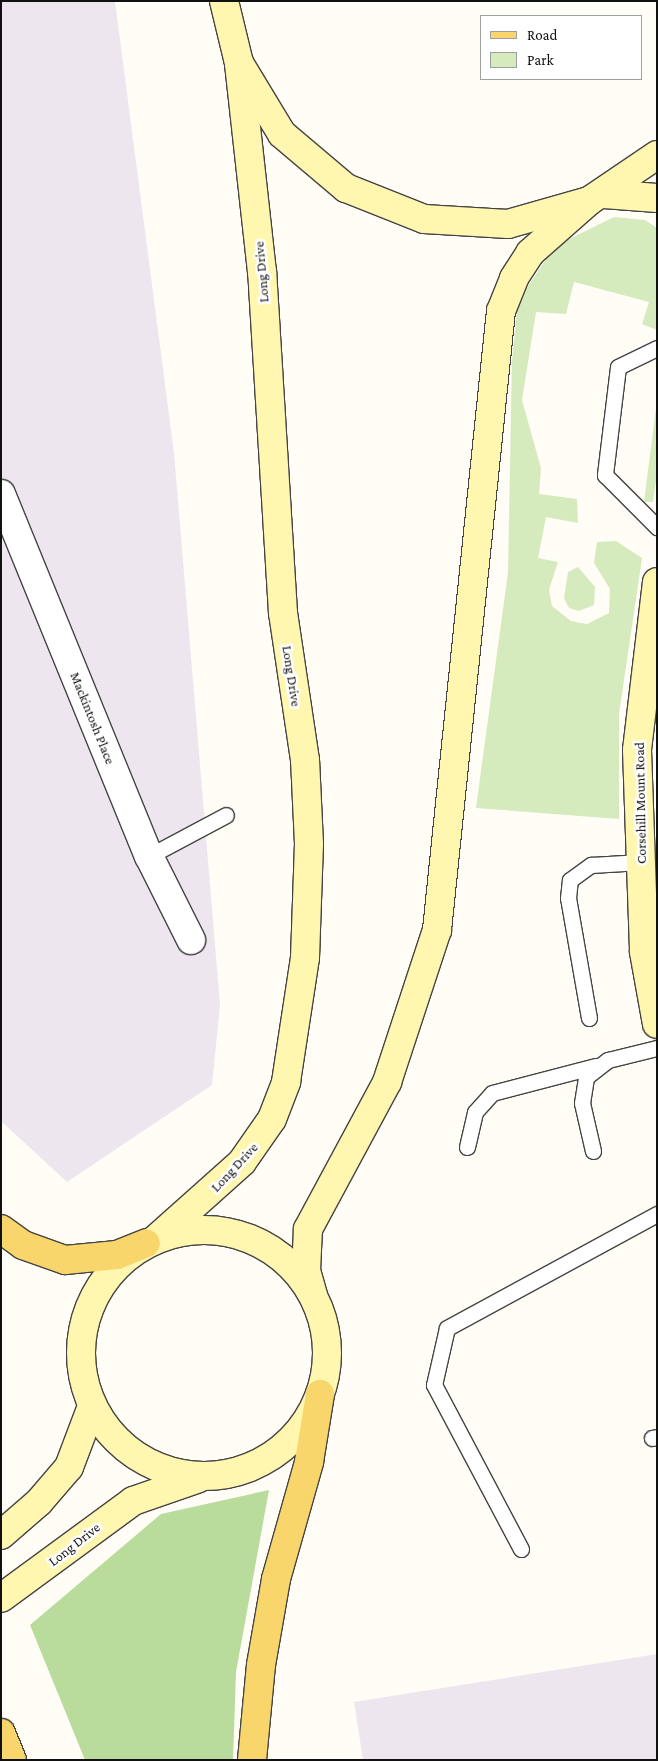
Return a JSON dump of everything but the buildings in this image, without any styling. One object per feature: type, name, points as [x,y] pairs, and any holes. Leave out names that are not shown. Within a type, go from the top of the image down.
[{"type":"main road","points":[[223,8],[239,63],[282,134],[346,188],[424,219],[508,224],[596,198],[657,198]]},
{"type":"main road","name":"Long Drive","points":[[92,1406],[82,1360],[86,1313],[110,1273],[151,1241],[242,1162],[272,1119],[286,1082],[299,1008],[309,844],[305,760],[283,613],[262,272],[239,63]]},
{"type":"main road","points":[[252,1760],[261,1665],[276,1579],[309,1462],[327,1360],[324,1327],[306,1271],[308,1229],[365,1126],[403,1043],[437,930],[501,312],[514,278],[530,253],[596,198],[657,155]]},
{"type":"main road","name":"Corsehill Mount Road","points":[[657,582],[637,750],[641,862],[657,1024]]},
{"type":"main road","points":[[1,1229],[23,1245],[65,1260],[117,1255],[151,1241],[185,1231],[216,1230],[246,1236],[273,1250],[296,1270],[313,1296]]},
{"type":"main road","points":[[92,1406],[112,1435],[138,1458],[170,1472],[205,1476],[242,1470],[276,1453],[303,1427],[320,1394]]},
{"type":"main road","points":[[1,1534],[39,1502],[69,1467],[92,1406]]},
{"type":"main road","name":"Long Drive","points":[[1,1598],[133,1501],[205,1476]]},
{"type":"main road","points":[[1,1733],[12,1760]]},
{"type":"street","name":"Mackintosh Place","points":[[1,494],[150,856],[191,940]]},
{"type":"lane","points":[[657,348],[618,368],[605,475],[657,527]]},
{"type":"lane","points":[[150,856],[226,815]]},
{"type":"lane","points":[[589,1018],[568,898],[570,880],[591,865],[641,862]]},
{"type":"lane","points":[[467,1147],[475,1112],[492,1093],[657,1048]]},
{"type":"lane","points":[[593,1151],[582,1089],[596,1066]]},
{"type":"lane","points":[[521,1549],[434,1385],[447,1328],[657,1214]]},
{"type":"shaded area","points":[[1,1],[115,1],[174,453],[220,1005],[212,1085],[67,1182],[1,1121]]},
{"type":"shaded area","points":[[657,1654],[657,1760],[363,1760],[354,1702]]},
{"type":"green space","points":[[614,217],[645,220],[657,228],[657,330],[642,324],[649,302],[574,282],[566,314],[536,312],[522,400],[541,468],[539,494],[577,499],[578,523],[546,517],[538,558],[558,562],[549,590],[552,606],[571,621],[587,624],[609,613],[610,589],[594,563],[597,542],[616,541],[642,558],[619,714],[619,819],[476,808],[508,572],[512,360],[518,301],[555,246]]},
{"type":"green space","points":[[657,400],[657,474],[653,502],[644,502]]},
{"type":"green space","points":[[578,567],[595,587],[594,605],[579,611],[569,608],[564,598],[568,572]]},
{"type":"green space","points":[[269,1490],[236,1672],[233,1760],[85,1760],[30,1625],[161,1514]]}]
